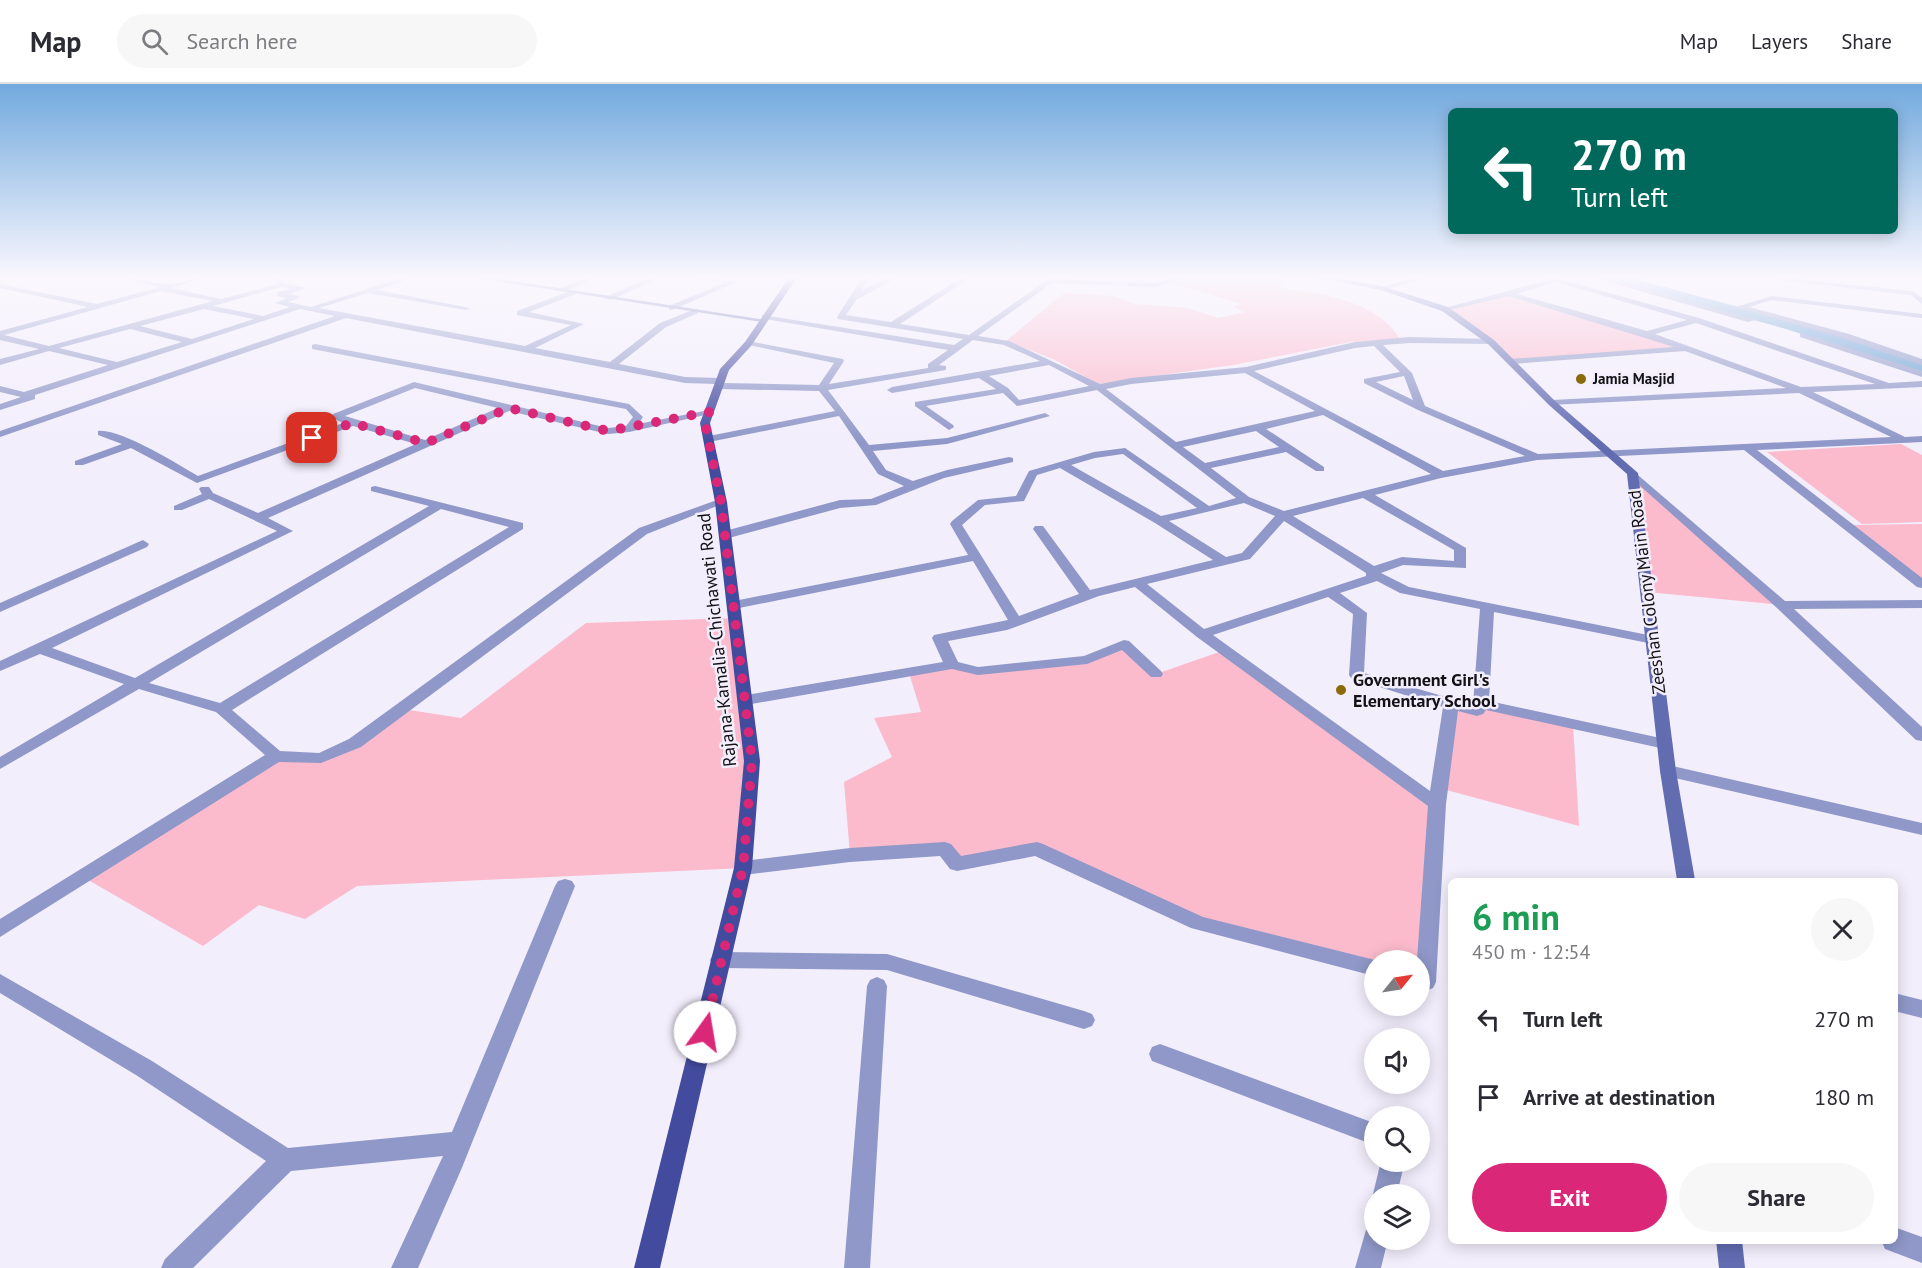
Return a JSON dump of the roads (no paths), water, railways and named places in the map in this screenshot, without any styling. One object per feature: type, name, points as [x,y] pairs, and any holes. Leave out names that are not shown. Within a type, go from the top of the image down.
[{"type":"main road","name":"Rajana-Kamalia-Chichawati Road","points":[[647,1268],[711,1010],[720,960],[743,868],[752,761],[721,502],[705,423],[725,369],[748,344],[756,331]]},
{"type":"street","points":[[0,336],[16,331]]},
{"type":"street","points":[[0,362],[105,331]]},
{"type":"street","points":[[152,331],[190,341]]},
{"type":"street","points":[[24,395],[221,331]]},
{"type":"street","points":[[0,434],[298,331]]},
{"type":"street","points":[[436,331],[685,380],[822,388],[944,368],[931,366],[977,331]]},
{"type":"street","points":[[526,349],[564,331]]},
{"type":"street","points":[[612,365],[655,331]]},
{"type":"street","points":[[848,331],[955,348]]},
{"type":"street","points":[[937,331],[1006,343],[1050,362],[1098,387],[1245,499],[1283,515],[1373,573],[1405,590],[1653,640]]},
{"type":"street","name":"Zeeshan Colony Main Road","points":[[1476,331],[1512,361],[1552,403],[1632,473],[1668,771],[1686,878]]},
{"type":"street","points":[[1638,331],[1802,391],[1922,449]]},
{"type":"street","points":[[1647,334],[1657,331]]},
{"type":"street","points":[[1730,331],[1893,386]]},
{"type":"street","points":[[1829,331],[1922,362]]},
{"type":"street","points":[[1798,334],[1922,375]]},
{"type":"street","points":[[0,336],[44,349],[115,365]]},
{"type":"street","points":[[981,375],[1005,390],[1017,403],[1098,387],[1186,374],[1246,370],[1322,351],[1376,343],[1409,340],[1491,342]]},
{"type":"street","points":[[1376,343],[1407,373],[1421,408]]},
{"type":"street","points":[[748,344],[840,361],[822,388]]},
{"type":"street","points":[[315,347],[629,407],[638,417],[628,429]]},
{"type":"street","points":[[1512,361],[1688,349]]},
{"type":"street","points":[[892,390],[1050,362]]},
{"type":"street","points":[[1246,370],[1441,475]]},
{"type":"street","points":[[1407,373],[1367,381],[1421,408],[1536,457]]},
{"type":"street","points":[[1552,403],[1922,384]]},
{"type":"street","points":[[426,443],[352,423],[337,416],[414,385],[608,431],[709,412]]},
{"type":"street","points":[[0,388],[32,397],[0,409]]},
{"type":"street","points":[[822,388],[882,472],[914,486]]},
{"type":"street","points":[[949,427],[918,404],[1005,390]]},
{"type":"street","points":[[258,518],[509,408]]},
{"type":"street","points":[[0,409],[32,423]]},
{"type":"street","points":[[1175,445],[1325,412]]},
{"type":"street","points":[[709,439],[842,413]]},
{"type":"street","points":[[866,449],[947,441],[1045,416]]},
{"type":"street","points":[[197,480],[352,423]]},
{"type":"street","points":[[1258,428],[1320,469]]},
{"type":"street","points":[[0,667],[287,531],[210,495],[197,480],[132,444],[102,433]]},
{"type":"street","points":[[952,665],[939,638],[1002,627],[1087,596],[1246,556],[1283,515],[1441,475],[1536,457],[1922,439]]},
{"type":"street","points":[[79,463],[132,444]]},
{"type":"street","points":[[1745,446],[1922,584]]},
{"type":"street","points":[[1201,467],[1288,447]]},
{"type":"street","points":[[1016,622],[956,524],[982,502],[1020,499],[1034,473],[1125,451],[1207,510]]},
{"type":"street","points":[[725,535],[840,504],[858,506],[899,495],[914,486],[1009,460]]},
{"type":"street","points":[[1062,465],[1159,520],[1225,562]]},
{"type":"street","points":[[1632,473],[1782,604],[1922,736]]},
{"type":"street","points":[[222,709],[519,526],[375,489]]},
{"type":"street","points":[[1364,494],[1460,548],[1461,565],[1402,561],[1373,573]]},
{"type":"street","points":[[178,508],[210,495]]},
{"type":"street","points":[[1159,520],[1245,499]]},
{"type":"street","points":[[0,929],[276,756],[321,758],[355,743],[643,531],[721,502]]},
{"type":"street","points":[[0,764],[440,505]]},
{"type":"street","points":[[1039,529],[1087,596]]},
{"type":"street","points":[[0,608],[142,544]]},
{"type":"street","points":[[734,605],[976,557]]},
{"type":"street","points":[[1202,634],[1373,578],[1373,573]]},
{"type":"street","points":[[1138,583],[1202,634],[1437,804]]},
{"type":"street","points":[[1330,592],[1360,613],[1356,675],[1477,711],[1481,704],[1486,607]]},
{"type":"street","points":[[1782,604],[1922,604]]},
{"type":"street","points":[[746,700],[952,665],[978,671],[1087,660],[1124,644],[1156,674]]},
{"type":"street","points":[[38,648],[138,684],[222,709],[276,756]]},
{"type":"street","points":[[1428,950],[1437,804],[1451,704]]},
{"type":"street","points":[[1481,704],[1665,744]]},
{"type":"street","points":[[1668,771],[1922,829]]},
{"type":"street","points":[[743,868],[850,855],[945,849],[957,864],[1037,849],[1198,923],[1364,965]]},
{"type":"street","points":[[404,1268],[460,1143],[565,886]]},
{"type":"street","points":[[720,960],[887,962],[1084,1020]]},
{"type":"street","points":[[0,983],[144,1068],[285,1160]]},
{"type":"street","points":[[857,1268],[877,986]]},
{"type":"street","points":[[1898,1003],[1922,1009]]},
{"type":"street","points":[[1160,1054],[1364,1130]]},
{"type":"street","points":[[174,1268],[285,1160],[460,1143]]},
{"type":"street","points":[[1898,1241],[1922,1250]]},
{"type":"street","points":[[1729,1244],[1732,1268]]},
{"type":"street","points":[[1368,1268],[1372,1250]]},
{"type":"waterway","points":[[1808,331],[1922,368]]},
{"type":"place","name":"Jamia Masjid","points":[[1581,379]]},
{"type":"place","name":"Government Girl's Elementary School","points":[[1341,690]]}]
